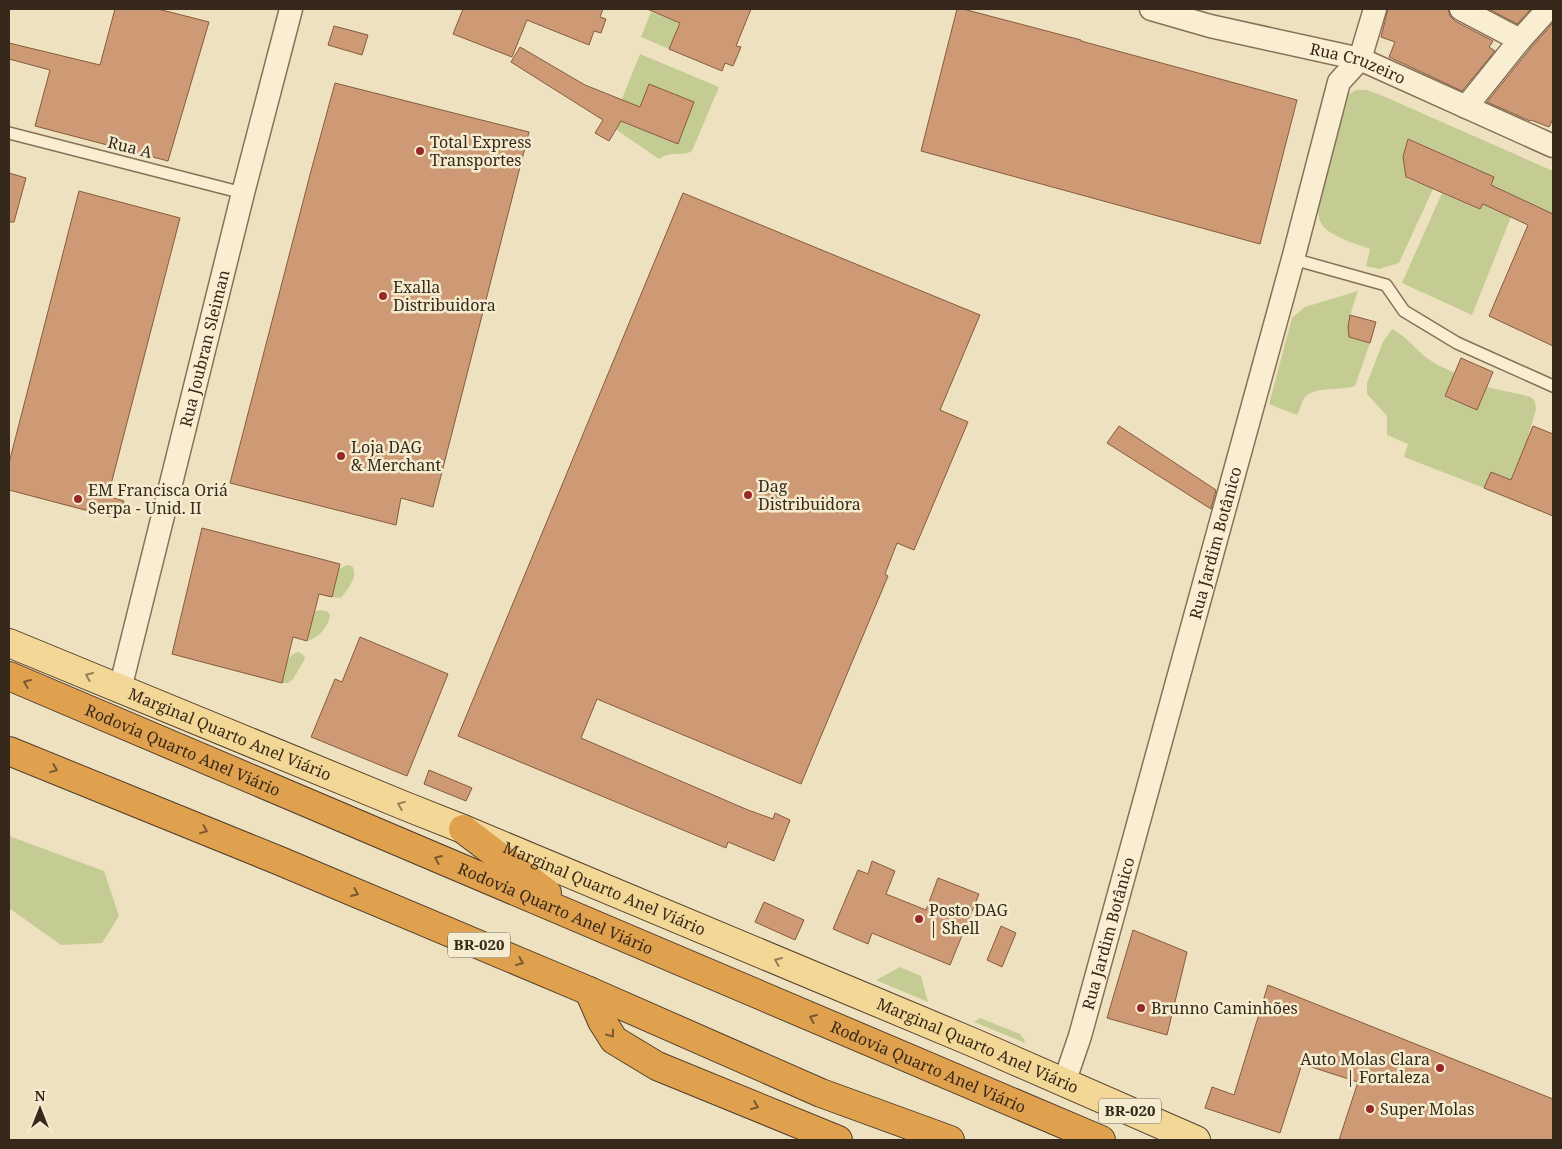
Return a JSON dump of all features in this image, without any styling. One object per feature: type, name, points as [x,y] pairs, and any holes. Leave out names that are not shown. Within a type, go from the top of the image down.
[{"type":"highway","name":"Rodovia Quarto Anel Viário","points":[[9,676],[589,923],[1048,1130],[1101,1140]]},
{"type":"highway","name":"BR-020","points":[[9,751],[280,861],[589,991],[821,1094],[950,1140]]},
{"type":"highway","points":[[463,829],[519,873],[589,923]]},
{"type":"highway","points":[[589,991],[602,1021],[614,1040],[656,1066],[838,1140]]},
{"type":"main road","name":"Marginal Quarto Anel Viário","points":[[9,643],[463,829],[954,1034],[1196,1140]]},
{"type":"street","name":"Rua Joubran Sleiman","points":[[120,689],[242,193],[291,9]]},
{"type":"street","name":"Rua Cruzeiro","points":[[1150,9],[1210,26],[1360,58],[1553,146]]},
{"type":"street","name":"Rua Jardim Botânico","points":[[1064,1083],[1080,1036],[1339,82],[1360,58],[1375,9]]},
{"type":"street","points":[[1460,9],[1520,40]]},
{"type":"street","points":[[1466,107],[1520,40],[1548,9]]},
{"type":"lane","name":"Rua A","points":[[9,133],[242,193]]},
{"type":"lane","points":[[1292,259],[1386,285],[1404,311],[1457,343],[1553,386]]},
{"type":"green space","points":[[651,12],[680,23],[669,49],[641,37]]},
{"type":"green space","points":[[640,54],[719,87],[692,151],[684,154],[668,155],[659,159],[611,126]]},
{"type":"green space","points":[[1356,90],[1367,90],[1383,96],[1553,171],[1553,214],[1491,185],[1494,177],[1409,139],[1403,157],[1407,179],[1433,189],[1399,263],[1379,269],[1366,266],[1370,249],[1329,232],[1321,223],[1318,210],[1318,203],[1349,94]]},
{"type":"green space","points":[[1442,193],[1480,209],[1483,204],[1511,217],[1472,315],[1402,283]]},
{"type":"green space","points":[[1358,291],[1352,308],[1349,337],[1370,343],[1355,386],[1311,393],[1302,402],[1297,415],[1269,404],[1292,318],[1305,307]]},
{"type":"green space","points":[[1392,329],[1427,358],[1455,373],[1446,397],[1477,410],[1487,387],[1531,397],[1535,402],[1536,409],[1526,444],[1511,480],[1491,472],[1484,488],[1404,457],[1408,444],[1387,435],[1387,416],[1367,394],[1367,383],[1383,342]]},
{"type":"green space","points":[[347,565],[352,566],[354,570],[352,582],[341,598],[332,597],[339,569]]},
{"type":"green space","points":[[319,610],[327,611],[330,615],[329,619],[319,635],[307,641],[314,612]]},
{"type":"green space","points":[[299,652],[305,659],[293,679],[288,683],[282,683],[288,660],[294,653]]},
{"type":"green space","points":[[9,836],[104,871],[119,916],[102,943],[61,945],[9,908]]},
{"type":"green space","points":[[900,967],[921,976],[928,1002],[876,980]]},
{"type":"green space","points":[[980,1018],[1020,1034],[1025,1043],[974,1022]]},
{"type":"building","points":[[115,9],[158,9],[209,22],[168,161],[35,126],[50,70],[9,59],[9,43],[100,65]]},
{"type":"building","points":[[463,9],[603,9],[600,17],[606,19],[601,33],[594,31],[589,45],[527,20],[512,57],[453,34]]},
{"type":"building","points":[[647,9],[751,9],[736,46],[741,47],[733,66],[725,63],[722,71],[669,49],[680,23]]},
{"type":"building","points":[[957,9],[1081,40],[1297,100],[1260,244],[921,151]]},
{"type":"building","points":[[1388,9],[1448,9],[1450,16],[1455,21],[1493,41],[1489,47],[1495,51],[1462,91],[1389,57],[1395,42],[1381,37]]},
{"type":"building","points":[[1489,9],[1531,9],[1517,24]]},
{"type":"building","points":[[1553,23],[1553,119],[1549,127],[1530,121],[1487,102]]},
{"type":"building","points":[[334,26],[368,35],[362,55],[328,45]]},
{"type":"building","points":[[520,47],[585,85],[640,107],[649,84],[694,102],[678,144],[621,121],[609,141],[595,133],[603,120],[511,62]]},
{"type":"building","points":[[335,83],[529,132],[433,507],[401,498],[396,525],[230,483]]},
{"type":"building","points":[[1408,139],[1494,177],[1491,185],[1553,214],[1553,346],[1489,316],[1528,225],[1483,204],[1480,209],[1406,177],[1403,157]]},
{"type":"building","points":[[9,173],[26,178],[14,222],[9,222]]},
{"type":"building","points":[[79,191],[180,218],[108,496],[124,501],[119,519],[9,490],[9,463]]},
{"type":"building","name":"Dag Distribuidora","points":[[683,193],[980,315],[940,410],[968,422],[914,550],[897,543],[885,574],[888,576],[801,784],[597,699],[581,738],[748,810],[773,819],[775,813],[790,820],[774,861],[728,842],[726,848],[458,736]]},
{"type":"building","points":[[1350,315],[1376,322],[1370,343],[1349,337]]},
{"type":"building","points":[[1461,358],[1493,372],[1477,410],[1445,396]]},
{"type":"building","points":[[1119,426],[1216,490],[1211,509],[1107,443]]},
{"type":"building","points":[[1533,426],[1553,434],[1553,516],[1484,488],[1491,472],[1511,480]]},
{"type":"building","points":[[202,528],[340,564],[332,597],[319,594],[307,641],[293,637],[282,683],[172,654]]},
{"type":"building","points":[[360,637],[448,674],[407,776],[311,737],[335,679],[342,682]]},
{"type":"building","points":[[429,770],[472,788],[466,801],[424,784]]},
{"type":"building","points":[[872,861],[895,871],[886,894],[926,910],[938,878],[979,894],[950,965],[872,933],[868,944],[833,929],[858,870],[868,874]]},
{"type":"building","points":[[764,902],[804,920],[795,940],[755,922]]},
{"type":"building","points":[[1001,926],[1016,933],[1002,967],[987,960]]},
{"type":"building","points":[[1133,930],[1187,952],[1167,1035],[1107,1018]]},
{"type":"building","points":[[1268,985],[1553,1099],[1553,1140],[1339,1140],[1358,1082],[1302,1064],[1280,1133],[1205,1108],[1212,1087],[1234,1095]]},
{"type":"place","name":"Total Express Transportes","points":[[420,151]]},
{"type":"place","name":"Exalla Distribuidora","points":[[383,296]]},
{"type":"place","name":"Loja DAG & Merchant","points":[[341,456]]},
{"type":"place","name":"Dag Distribuidora","points":[[748,495]]},
{"type":"place","name":"EM Francisca Oriá Serpa - Unid. II","points":[[78,499]]},
{"type":"place","name":"Posto DAG | Shell","points":[[919,919]]},
{"type":"place","name":"Brunno Caminhões","points":[[1141,1008]]},
{"type":"place","name":"Auto Molas Clara | Fortaleza","points":[[1440,1068]]},
{"type":"place","name":"Super Molas","points":[[1370,1109]]}]
